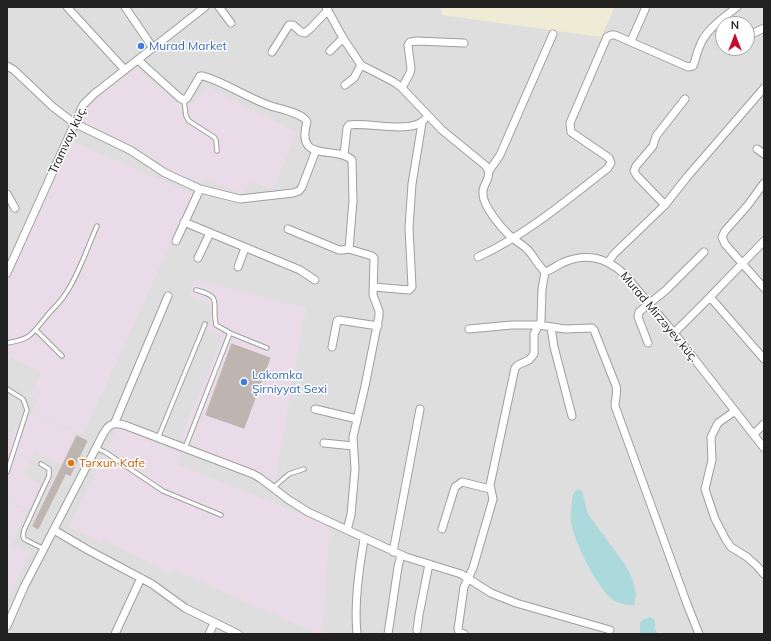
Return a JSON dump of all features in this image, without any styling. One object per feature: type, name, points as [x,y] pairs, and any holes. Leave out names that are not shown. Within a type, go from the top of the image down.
[{"type":"street","points":[[67,7],[125,70]]},
{"type":"street","points":[[125,7],[153,48]]},
{"type":"street","name":"Tramvay küç.","points":[[7,273],[83,105],[89,98],[205,7]]},
{"type":"street","points":[[219,7],[231,23]]},
{"type":"street","points":[[631,41],[646,7]]},
{"type":"street","points":[[478,257],[496,249],[514,238],[608,168],[610,163],[609,158],[571,132],[570,123],[607,37],[615,34],[688,67],[693,66],[699,48],[708,31],[718,21],[737,7]]},
{"type":"street","points":[[272,52],[289,25],[293,25],[301,32],[305,33],[327,9],[343,38],[361,65],[394,82],[402,88],[427,116],[442,130],[486,166],[489,171],[489,177],[482,194],[485,203],[507,232],[528,250],[545,272],[542,282],[541,316],[539,325],[534,334],[534,354],[532,357],[515,368],[497,449],[490,489],[493,500],[476,559],[462,595],[458,629],[459,632],[464,634]]},
{"type":"street","points":[[755,32],[764,28]]},
{"type":"street","points":[[489,171],[500,155],[553,34]]},
{"type":"street","points":[[330,51],[343,38]]},
{"type":"street","points":[[402,88],[411,68],[408,45],[410,42],[464,43]]},
{"type":"street","points":[[138,60],[184,100],[187,98],[200,76],[204,76],[209,77],[256,101],[303,117],[307,122],[304,135],[309,146],[327,154],[344,155],[350,158],[353,164],[354,201],[349,248]]},
{"type":"street","points":[[345,86],[354,78],[361,65]]},
{"type":"street","points":[[7,66],[14,70],[53,107],[74,123],[130,150],[165,173],[200,189],[240,199],[299,191],[302,187],[316,150]]},
{"type":"street","points":[[609,262],[614,254],[665,205],[687,177],[764,88]]},
{"type":"street","points":[[665,205],[634,171],[636,166],[653,146],[656,136],[685,99]]},
{"type":"street","points":[[374,287],[409,290],[412,287],[409,227],[412,184],[422,123],[427,116]]},
{"type":"street","points":[[344,155],[347,128],[349,125],[402,127],[422,123]]},
{"type":"street","points":[[757,149],[764,154]]},
{"type":"street","points":[[764,183],[748,205],[725,231],[722,237],[725,244],[764,288]]},
{"type":"street","points":[[176,241],[200,189]]},
{"type":"street","points":[[7,194],[15,208]]},
{"type":"street","points":[[184,222],[300,270],[315,280]]},
{"type":"street","points":[[288,229],[339,250],[349,248],[374,258],[374,300],[379,311],[378,326],[357,419],[353,446],[355,469],[351,515],[347,530]]},
{"type":"street","points":[[198,258],[210,233]]},
{"type":"street","points":[[674,333],[764,241]]},
{"type":"street","points":[[238,267],[245,248]]},
{"type":"street","points":[[648,343],[638,318],[639,312],[704,252]]},
{"type":"street","name":"Murad Mirzəyev küç.","points":[[545,272],[575,258],[588,257],[600,258],[609,262],[624,274],[674,333],[764,448]]},
{"type":"street","points":[[7,626],[24,587],[96,448],[108,427],[115,422],[168,296]]},
{"type":"street","points":[[710,297],[764,359]]},
{"type":"street","points":[[332,347],[337,321],[339,320],[342,319],[378,326]]},
{"type":"street","points":[[468,328],[539,325],[566,329],[592,328],[594,330],[618,392],[615,400],[615,406],[699,634]]},
{"type":"street","points":[[551,327],[554,347],[572,416]]},
{"type":"street","points":[[315,409],[357,419]]},
{"type":"street","points":[[393,552],[420,409]]},
{"type":"street","points":[[735,411],[718,423],[711,437],[712,460],[706,489],[715,519],[726,540],[731,547],[747,557],[764,574]]},
{"type":"street","points":[[115,422],[253,474],[308,512],[393,552],[468,578],[482,587],[516,603],[610,630]]},
{"type":"street","points":[[754,434],[764,424]]},
{"type":"street","points":[[324,443],[353,446]]},
{"type":"street","points":[[442,529],[455,487],[458,483],[462,482],[490,489]]},
{"type":"street","points":[[54,530],[163,591],[185,608],[238,634]]},
{"type":"street","points":[[358,634],[356,613],[364,539]]},
{"type":"street","points":[[388,634],[401,555]]},
{"type":"street","points":[[417,630],[429,564]]},
{"type":"street","points":[[115,634],[141,578]]},
{"type":"street","points":[[209,634],[214,623]]},
{"type":"lane","points":[[184,100],[186,116],[190,121],[214,137],[216,140],[217,151]]},
{"type":"lane","points":[[7,344],[24,340],[36,330],[45,317],[64,298],[96,226]]},
{"type":"lane","points":[[196,290],[208,293],[212,296],[215,302],[216,325],[230,333],[266,348]]},
{"type":"lane","points":[[158,438],[205,324]]},
{"type":"lane","points":[[36,330],[62,356]]},
{"type":"lane","points":[[185,448],[230,333]]},
{"type":"lane","points":[[7,389],[23,399],[27,410],[7,472]]},
{"type":"lane","points":[[96,448],[105,452],[163,491],[221,515]]},
{"type":"lane","points":[[41,464],[49,469],[49,476],[24,530],[23,536],[24,539],[44,549]]},
{"type":"lane","points":[[273,488],[289,474],[304,469]]},
{"type":"shaded area","points":[[7,7],[764,7],[764,634],[7,634]]},
{"type":"shaded area","points":[[441,7],[615,7],[601,37],[442,15]]},
{"type":"shaded area","points":[[136,68],[178,103],[193,104],[207,86],[297,132],[273,189],[250,182],[244,195],[205,178],[202,184],[171,171],[140,149],[81,120],[92,102]]},
{"type":"shaded area","points":[[72,141],[193,194],[83,435],[32,411],[38,400],[29,396],[41,373],[11,357],[7,363],[7,282]]},
{"type":"shaded area","points":[[195,279],[306,308],[275,482],[196,449],[198,445],[180,438],[223,336],[207,329],[212,316],[210,305],[189,296]]},
{"type":"shaded area","points":[[27,410],[76,433],[61,465],[34,452],[24,475],[41,484],[29,509],[7,500],[7,443],[8,444],[23,412]]},
{"type":"shaded area","points":[[117,427],[181,453],[177,464],[330,526],[322,634],[174,570],[171,575],[104,539],[101,543],[69,527]]},
{"type":"shaded area","points":[[7,502],[27,511],[12,545],[29,553],[7,602]]},
{"type":"water","points":[[578,489],[582,491],[588,514],[626,566],[633,580],[636,595],[634,605],[613,600],[607,594],[593,575],[581,552],[571,522],[573,494]]},
{"type":"water","points":[[651,617],[655,621],[655,629],[658,634],[640,634],[640,622]]},
{"type":"building","points":[[232,344],[270,358],[244,428],[206,415]]},
{"type":"building","points":[[77,436],[87,441],[70,476],[66,473],[38,529],[33,526]]},
{"type":"place","name":"Murad Market","points":[[141,46]]},
{"type":"place","name":"Lakomka Şirniyyat Sexi","points":[[244,382]]},
{"type":"place","name":"Tərxun Kafe","points":[[71,463]]}]
